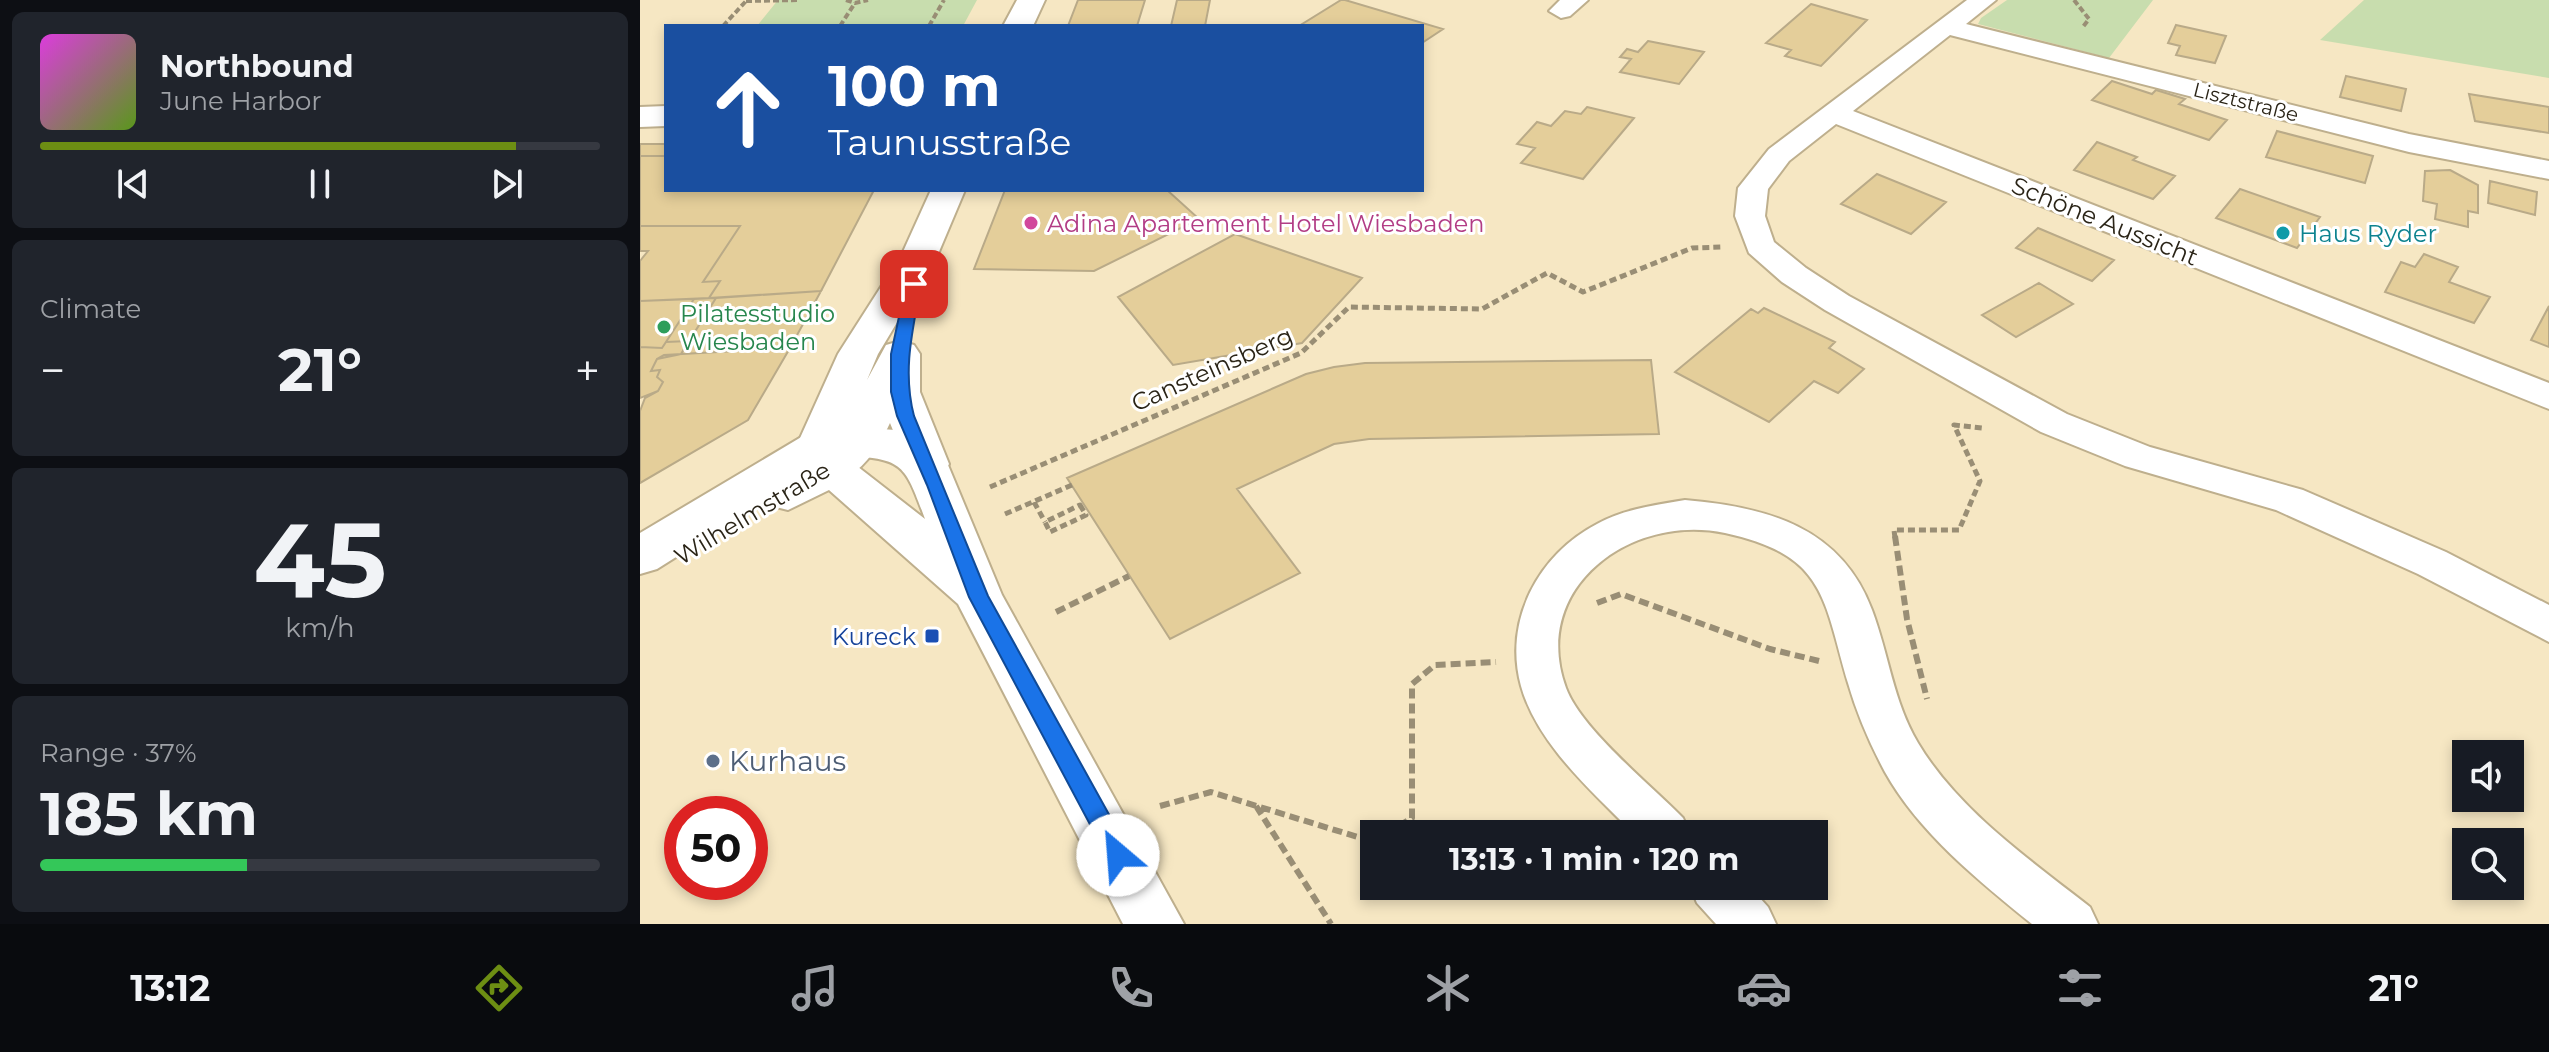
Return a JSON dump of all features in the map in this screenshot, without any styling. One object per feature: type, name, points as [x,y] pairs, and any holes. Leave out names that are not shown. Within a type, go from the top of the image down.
[{"type":"main road","points":[[1019,24],[1031,0]]},
{"type":"main road","points":[[640,117],[664,116]]},
{"type":"main road","points":[[836,452],[858,354],[920,254],[947,192]]},
{"type":"main road","points":[[920,254],[900,354],[899,392],[979,597],[1154,924]]},
{"type":"main road","points":[[836,452],[900,354]]},
{"type":"main road","points":[[836,452],[895,445],[927,464]]},
{"type":"main road","points":[[836,452],[913,534],[979,597]]},
{"type":"main road","name":"Wilhelmstraße","points":[[640,556],[836,452]]},
{"type":"main road","name":"Wilhelmstraße","points":[[640,578],[836,452]]},
{"type":"street","points":[[1984,0],[1945,26],[1836,114],[1779,155],[1753,188],[1750,216],[1760,246],[1794,275],[1837,303],[2054,423],[2138,457],[2289,500],[2432,563],[2549,625]]},
{"type":"street","name":"Lisztstraße","points":[[1945,26],[2409,143],[2549,170]]},
{"type":"street","name":"Schöne Aussicht","points":[[1836,114],[2549,397]]},
{"type":"street","points":[[1653,820],[1557,715],[1543,688],[1537,660],[1545,604],[1581,553],[1618,529],[1642,520],[1694,514],[1746,523],[1780,536],[1829,568],[1844,586],[1854,610],[1874,702],[1887,732],[1913,772],[1954,821],[2072,924]]},
{"type":"street","points":[[1728,900],[1750,924]]},
{"type":"path","points":[[725,24],[746,0],[799,0]]},
{"type":"path","points":[[846,0],[855,3],[868,0]]},
{"type":"path","points":[[930,24],[944,0]]},
{"type":"path","points":[[2074,0],[2089,19],[2084,28],[2076,28]]},
{"type":"path","points":[[841,24],[855,3]]},
{"type":"path","name":"Cansteinsberg","points":[[990,487],[1301,353],[1349,307],[1482,309],[1547,273],[1583,292],[1692,248],[1760,246]]},
{"type":"path","points":[[1931,712],[1907,619],[1894,530],[1959,530],[1980,481]]},
{"type":"path","points":[[1005,514],[1072,485]]},
{"type":"path","points":[[1034,502],[1044,522],[1050,532],[1086,515],[1080,505],[1044,522]]},
{"type":"path","points":[[1056,612],[1129,576]]},
{"type":"path","points":[[1621,594],[1770,649],[1868,673]]},
{"type":"path","points":[[1409,820],[1412,818],[1412,684],[1435,665],[1537,660]]},
{"type":"path","points":[[1160,806],[1211,792],[1360,838]]},
{"type":"path","points":[[1256,805],[1331,924]]},
{"type":"green space","points":[[778,0],[977,0],[964,24],[759,24]]},
{"type":"green space","points":[[2007,0],[2153,0],[2109,58],[1978,24],[1981,18]]},
{"type":"green space","points":[[2364,0],[2549,0],[2549,78],[2320,40]]},
{"type":"building","points":[[1078,0],[1145,0],[1138,24],[1069,24]]},
{"type":"building","points":[[1177,0],[1210,0],[1205,24],[1171,24]]},
{"type":"building","points":[[1345,0],[1443,29],[1424,42],[1424,24],[1302,24]]},
{"type":"building","points":[[1811,4],[1867,20],[1821,66],[1785,56],[1791,50],[1766,43]]},
{"type":"building","points":[[2176,25],[2226,36],[2215,63],[2176,55],[2180,46],[2168,43]]},
{"type":"building","points":[[1648,41],[1704,52],[1679,84],[1620,72],[1631,59],[1620,57],[1627,49],[1638,52]]},
{"type":"building","points":[[2346,76],[2406,89],[2401,111],[2340,97]]},
{"type":"building","points":[[2112,81],[2152,94],[2156,90],[2185,99],[2179,104],[2227,120],[2209,140],[2092,100]]},
{"type":"building","points":[[2469,94],[2549,107],[2549,133],[2475,121]]},
{"type":"building","points":[[1587,107],[1634,118],[1583,179],[1521,163],[1535,148],[1517,144],[1537,122],[1551,126],[1565,111],[1581,114]]},
{"type":"building","points":[[2277,131],[2373,156],[2365,183],[2266,157]]},
{"type":"building","points":[[2097,142],[2175,176],[2153,199],[2074,170]]},
{"type":"building","points":[[640,144],[664,144],[664,156],[640,156]]},
{"type":"building","points":[[640,156],[664,156],[664,192],[873,192],[821,291],[709,298],[720,281],[703,282],[740,226],[640,226]]},
{"type":"building","points":[[2450,170],[2478,185],[2478,213],[2468,211],[2468,227],[2435,219],[2437,204],[2423,201],[2425,171]]},
{"type":"building","points":[[1877,174],[1946,202],[1911,234],[1841,204]]},
{"type":"building","points":[[2490,181],[2537,192],[2535,215],[2488,203]]},
{"type":"building","name":"Haus Ryder","points":[[2240,189],[2320,217],[2297,248],[2216,218]]},
{"type":"building","points":[[1004,192],[1169,192],[1199,219],[1094,271],[974,269]]},
{"type":"building","points":[[640,226],[740,226],[703,282],[720,281],[709,298],[640,301],[640,261],[648,251],[640,251]]},
{"type":"building","points":[[2038,228],[2114,260],[2092,281],[2016,248]]},
{"type":"building","points":[[1235,234],[1362,278],[1302,343],[1173,365],[1118,297]]},
{"type":"building","points":[[2424,254],[2458,267],[2449,282],[2490,297],[2474,323],[2385,292],[2401,262],[2415,267]]},
{"type":"building","points":[[2039,283],[2073,304],[2016,337],[1982,315]]},
{"type":"building","points":[[821,291],[790,348],[681,354],[716,298]]},
{"type":"building","points":[[716,298],[689,341],[666,342],[694,299]]},
{"type":"building","points":[[694,299],[662,348],[640,347],[640,301]]},
{"type":"building","points":[[2549,306],[2549,347],[2531,340]]},
{"type":"building","points":[[1764,308],[1835,342],[1829,348],[1864,369],[1838,393],[1814,381],[1769,422],[1675,372],[1751,309],[1758,313]]},
{"type":"building","points":[[689,341],[681,354],[657,359],[651,371],[660,370],[657,377],[663,382],[658,391],[640,398],[640,347],[662,348],[666,342]]},
{"type":"building","points":[[790,348],[748,420],[640,483],[640,411],[645,398],[658,391],[663,382],[657,377],[660,370],[651,371],[657,359],[664,355]]},
{"type":"building","points":[[1651,360],[1659,434],[1369,439],[1334,444],[1237,489],[1300,573],[1170,639],[1067,478],[1306,374],[1334,367],[1365,363]]},
{"type":"place","name":"Adina Apartement Hotel Wiesbaden","points":[[1031,223]]},
{"type":"place","name":"Haus Ryder","points":[[2283,233]]},
{"type":"place","name":"Pilatesstudio Wiesbaden","points":[[664,327]]},
{"type":"place","name":"Kureck","points":[[932,636]]},
{"type":"place","name":"Kurhaus","points":[[713,761]]},
{"type":"route","points":[[914,284],[900,354],[899,392],[905,416],[937,485],[979,597],[1118,855]]}]
